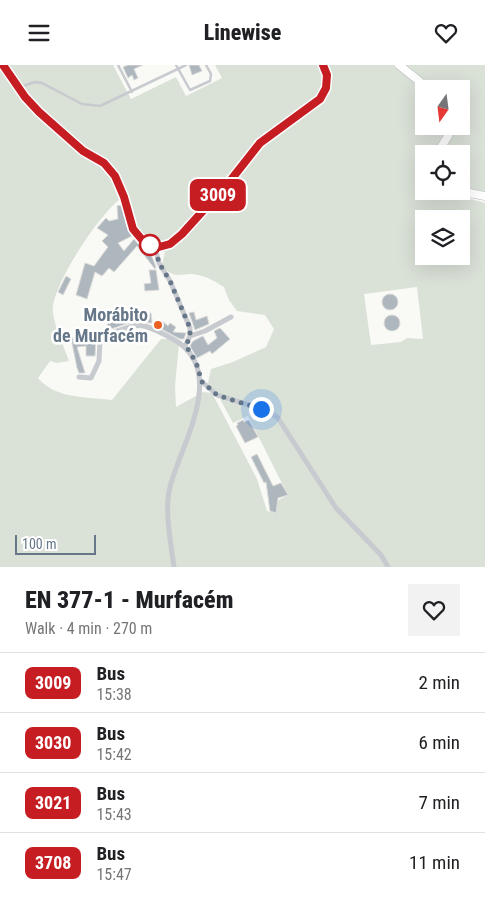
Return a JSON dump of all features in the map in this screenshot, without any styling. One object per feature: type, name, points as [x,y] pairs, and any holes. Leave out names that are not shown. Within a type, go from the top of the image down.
[{"type":"main road","points":[[3,65],[39,112],[83,151],[104,163],[115,176],[124,197],[133,229],[144,242],[155,247],[170,244],[182,234],[230,181],[260,143],[320,99],[326,88],[327,75],[323,65]]},
{"type":"main road","points":[[398,65],[417,80]]},
{"type":"main road","points":[[470,193],[485,196]]},
{"type":"street","points":[[155,247],[159,263],[170,281],[190,328],[190,336],[186,346]]},
{"type":"street","points":[[190,336],[205,331],[231,317]]},
{"type":"street","points":[[80,377],[91,378],[99,361],[100,341],[103,336],[138,324],[148,325],[186,346],[194,358],[200,372],[194,421],[169,489],[169,528],[174,567]]},
{"type":"street","points":[[200,380],[217,395],[268,411],[278,417],[336,508],[381,555],[388,567]]},
{"type":"lane","points":[[118,65],[132,92]]},
{"type":"lane","points":[[176,65],[187,88],[192,90],[211,79],[206,65]]},
{"type":"lane","points":[[19,88],[28,84],[42,83],[74,101],[91,106],[107,104],[186,65]]},
{"type":"shaded area","points":[[0,65],[113,65],[131,99],[176,77],[186,96],[222,78],[215,65],[485,65],[485,194],[470,191],[470,145],[415,145],[415,200],[470,199],[485,203],[485,567],[390,567],[382,554],[337,507],[279,417],[262,407],[224,395],[208,383],[211,369],[233,362],[266,347],[274,329],[265,315],[237,311],[229,300],[224,287],[209,278],[192,274],[175,275],[167,270],[162,265],[165,252],[140,242],[132,230],[126,211],[119,200],[110,208],[77,253],[59,287],[54,302],[54,319],[69,361],[57,363],[50,361],[38,378],[53,390],[72,396],[112,400],[161,339],[168,339],[179,344],[175,386],[176,407],[203,392],[212,393],[257,479],[267,511],[276,513],[277,501],[288,495],[248,416],[233,423],[220,399],[268,412],[277,418],[335,508],[380,555],[387,567],[0,567]],"holes":[[[417,287],[423,339],[407,338],[401,342],[371,345],[364,294]]]},
{"type":"building","points":[[143,65],[134,69],[138,78],[134,80],[132,75],[128,78],[123,67]]},
{"type":"building","points":[[189,65],[199,65],[202,71],[192,75]]},
{"type":"building","points":[[121,205],[128,230],[132,236],[118,243],[124,251],[134,239],[140,246],[149,249],[156,267],[155,269],[137,246],[114,272],[109,268],[102,276],[95,272],[87,299],[76,295],[85,263],[94,266],[108,247],[102,241],[108,235],[97,228],[106,218],[109,221],[118,219],[117,206]]},
{"type":"building","points":[[149,270],[156,270],[159,290],[145,291],[144,284],[151,283]]},
{"type":"building","points":[[66,276],[71,279],[63,295],[58,292]]},
{"type":"building","points":[[387,294],[393,294],[398,299],[396,308],[387,310],[382,305],[382,299]]},
{"type":"building","points":[[132,311],[132,316],[151,313],[152,323],[132,322],[108,330],[107,323],[123,320],[124,323],[123,314]]},
{"type":"building","points":[[194,312],[196,320],[207,316],[209,324],[195,330],[189,313]]},
{"type":"building","points":[[389,315],[395,315],[400,320],[398,329],[389,331],[384,326],[384,320]]},
{"type":"building","points":[[161,320],[168,326],[170,323],[176,327],[173,332],[186,333],[184,339],[180,339],[156,326]]},
{"type":"building","points":[[220,328],[230,339],[212,354],[210,351],[197,358],[190,346],[193,341],[203,336],[208,345],[217,338],[214,331]]},
{"type":"building","points":[[74,337],[75,342],[96,339],[95,356],[86,356],[86,346],[77,347],[85,373],[79,373],[77,368],[71,338]]},
{"type":"building","points":[[243,420],[244,422],[249,420],[258,437],[245,443],[236,426],[238,425],[237,423]]},
{"type":"building","points":[[257,454],[273,486],[281,483],[288,495],[278,498],[276,513],[270,511],[266,482],[264,483],[251,457]]},
{"type":"bus line","name":"3009","points":[[3,65],[25,97],[39,112],[59,127],[83,151],[104,163],[115,176],[124,197],[133,229],[144,242],[151,246],[159,247],[170,244],[182,234],[230,181],[260,143],[279,127],[320,99],[326,88],[327,75],[323,65]]},
{"type":"place","name":"Morábito de Murfacém","points":[[158,325]]},
{"type":"route","points":[[150,245],[155,247],[159,263],[170,281],[190,328],[190,336],[186,346],[200,372],[200,380],[217,395],[261,409]]}]
